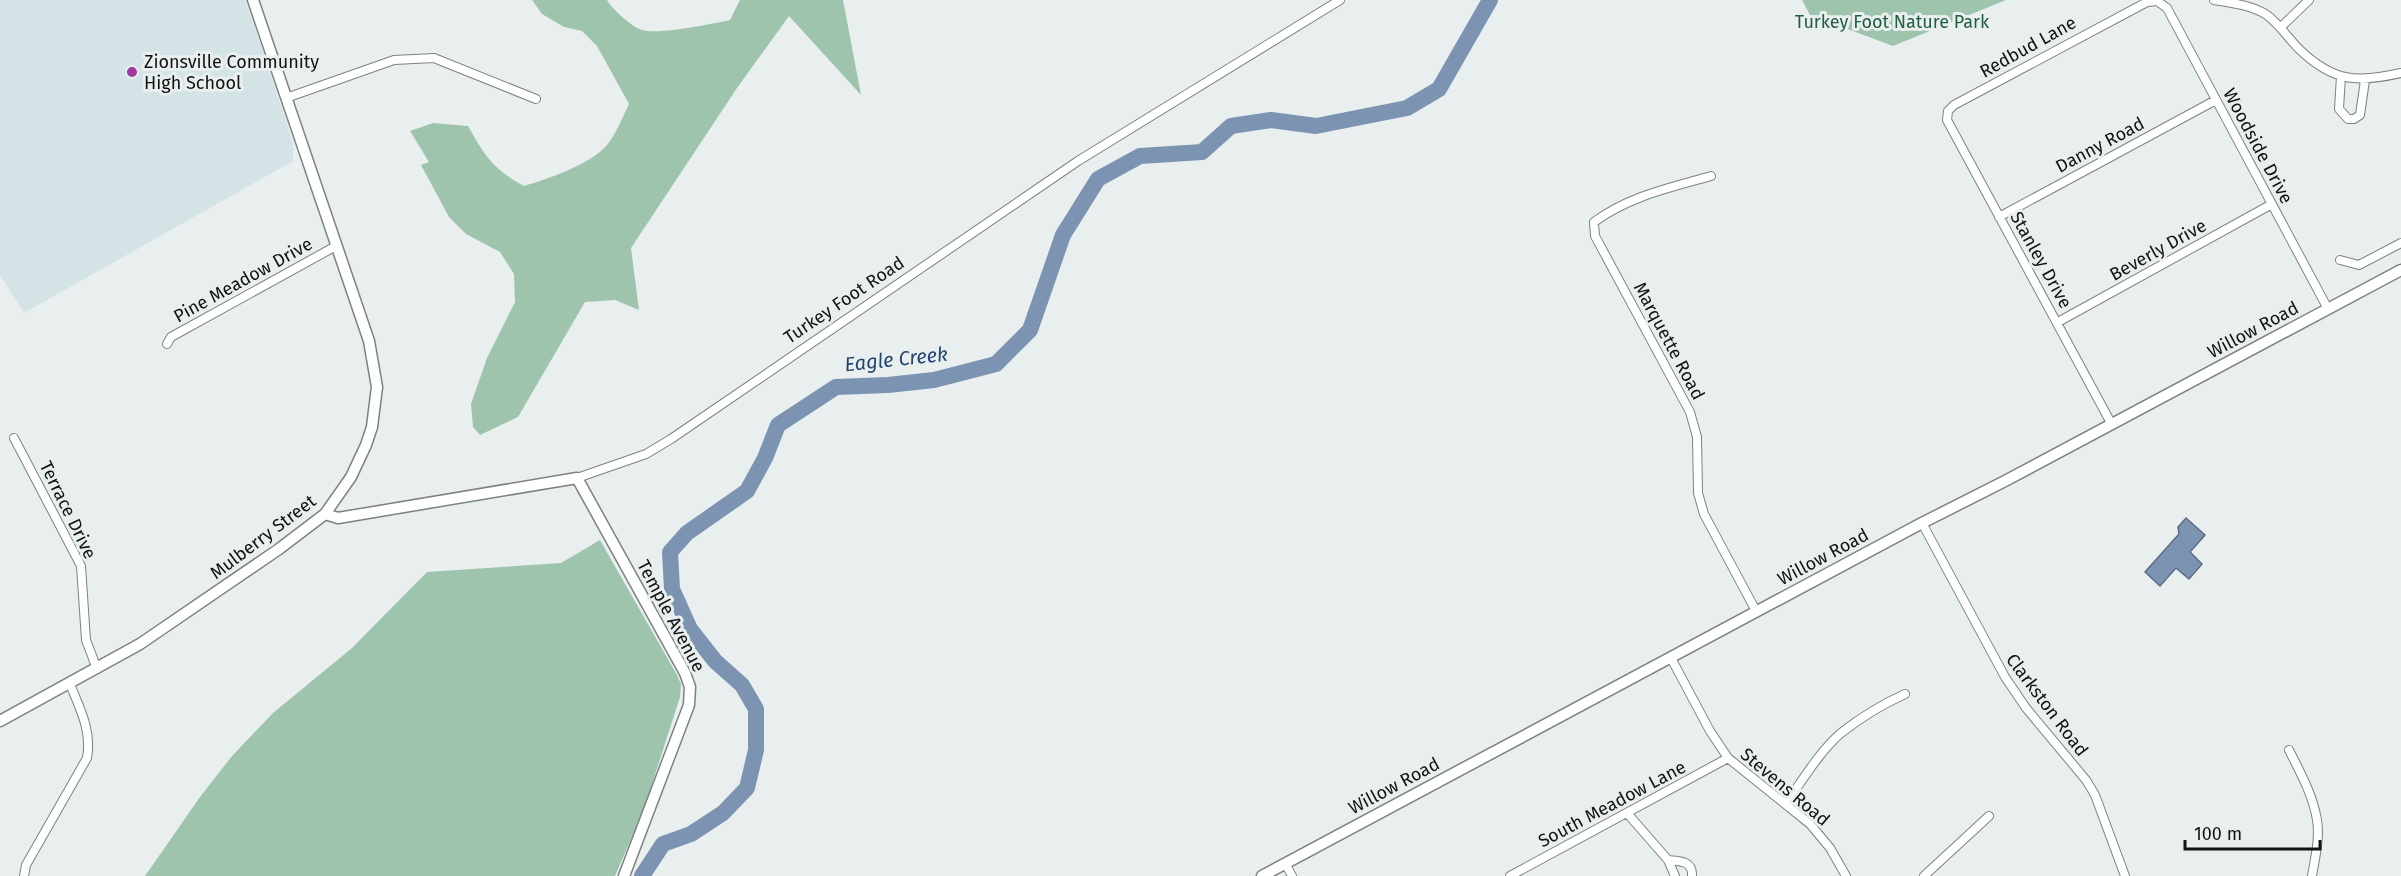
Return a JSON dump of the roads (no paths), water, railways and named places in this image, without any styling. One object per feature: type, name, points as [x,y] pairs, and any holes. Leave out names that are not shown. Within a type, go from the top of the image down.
[{"type":"street","name":"Mulberry Street","points":[[0,721],[140,644],[279,549],[325,514],[339,497],[359,463],[372,427],[377,387],[369,341],[253,0]]},
{"type":"street","name":"Turkey Foot Road","points":[[325,514],[338,518],[577,478],[646,454],[1078,161],[1340,0]]},
{"type":"street","points":[[2214,0],[2247,6],[2266,15],[2281,27],[2298,48],[2332,74],[2365,80],[2401,72]]},
{"type":"street","points":[[2281,27],[2309,0]]},
{"type":"street","name":"Woodside Drive","points":[[2157,1],[2167,8],[2328,309]]},
{"type":"street","name":"Redbud Lane","points":[[1948,111],[1954,105],[2081,35],[2147,2],[2157,1]]},
{"type":"street","points":[[286,98],[394,60],[434,58],[536,99]]},
{"type":"street","points":[[2341,76],[2339,109],[2348,119],[2354,119],[2360,115],[2365,80]]},
{"type":"street","name":"Danny Road","points":[[1999,217],[2216,100]]},
{"type":"street","name":"Stanley Drive","points":[[1948,111],[1947,120],[2111,423]]},
{"type":"street","name":"Marquette Road","points":[[1711,176],[1614,207],[1594,222],[1595,236],[1690,412],[1697,437],[1698,493],[1704,514],[1756,611]]},
{"type":"street","name":"Beverly Drive","points":[[2058,322],[2272,204]]},
{"type":"street","points":[[2340,260],[2360,265],[2401,243]]},
{"type":"street","name":"Pine Meadow Drive","points":[[167,344],[171,337],[336,246]]},
{"type":"street","name":"Willow Road","points":[[1262,876],[1756,611],[2401,270]]},
{"type":"street","name":"Terrace Drive","points":[[14,438],[81,566],[86,640],[97,669]]},
{"type":"street","name":"Temple Avenue","points":[[577,478],[685,673],[690,687],[689,705],[624,876]]},
{"type":"street","name":"Clarkston Road","points":[[1922,523],[1990,654],[2026,708],[2091,788],[2102,810],[2125,876]]},
{"type":"street","name":"Stevens Road","points":[[1671,658],[1710,731],[1728,758],[1786,803],[1821,836],[1846,876]]},
{"type":"street","points":[[24,876],[26,865],[87,758],[90,744],[88,731],[70,684]]},
{"type":"street","points":[[1786,803],[1822,754],[1841,734],[1887,702],[1905,694]]},
{"type":"street","points":[[2289,750],[2313,800],[2318,821],[2318,840],[2312,876]]},
{"type":"street","name":"South Meadow Lane","points":[[1510,876],[1728,758]]},
{"type":"street","points":[[1627,813],[1668,860],[1675,876]]},
{"type":"street","points":[[1924,876],[1989,816]]},
{"type":"street","points":[[1668,860],[1685,861],[1693,872],[1692,876]]},
{"type":"street","points":[[1285,863],[1292,876]]},
{"type":"water","points":[[2186,518],[2205,535],[2190,552],[2202,564],[2189,579],[2176,568],[2160,586],[2145,572],[2179,534],[2178,527]]},
{"type":"waterway","name":"Eagle Creek","points":[[642,876],[663,844],[691,834],[723,813],[747,788],[756,750],[756,709],[742,685],[715,661],[690,629],[672,589],[670,552],[687,533],[747,491],[765,458],[778,425],[836,387],[934,380],[996,364],[1030,330],[1063,235],[1098,179],[1140,156],[1202,152],[1231,126],[1271,120],[1316,126],[1407,108],[1439,89],[1490,0]]},
{"type":"place","name":"Zionsville Community High School","points":[[132,72]]},
{"type":"park label","name":"Turkey Foot Nature Park","points":[[1892,22]]}]
